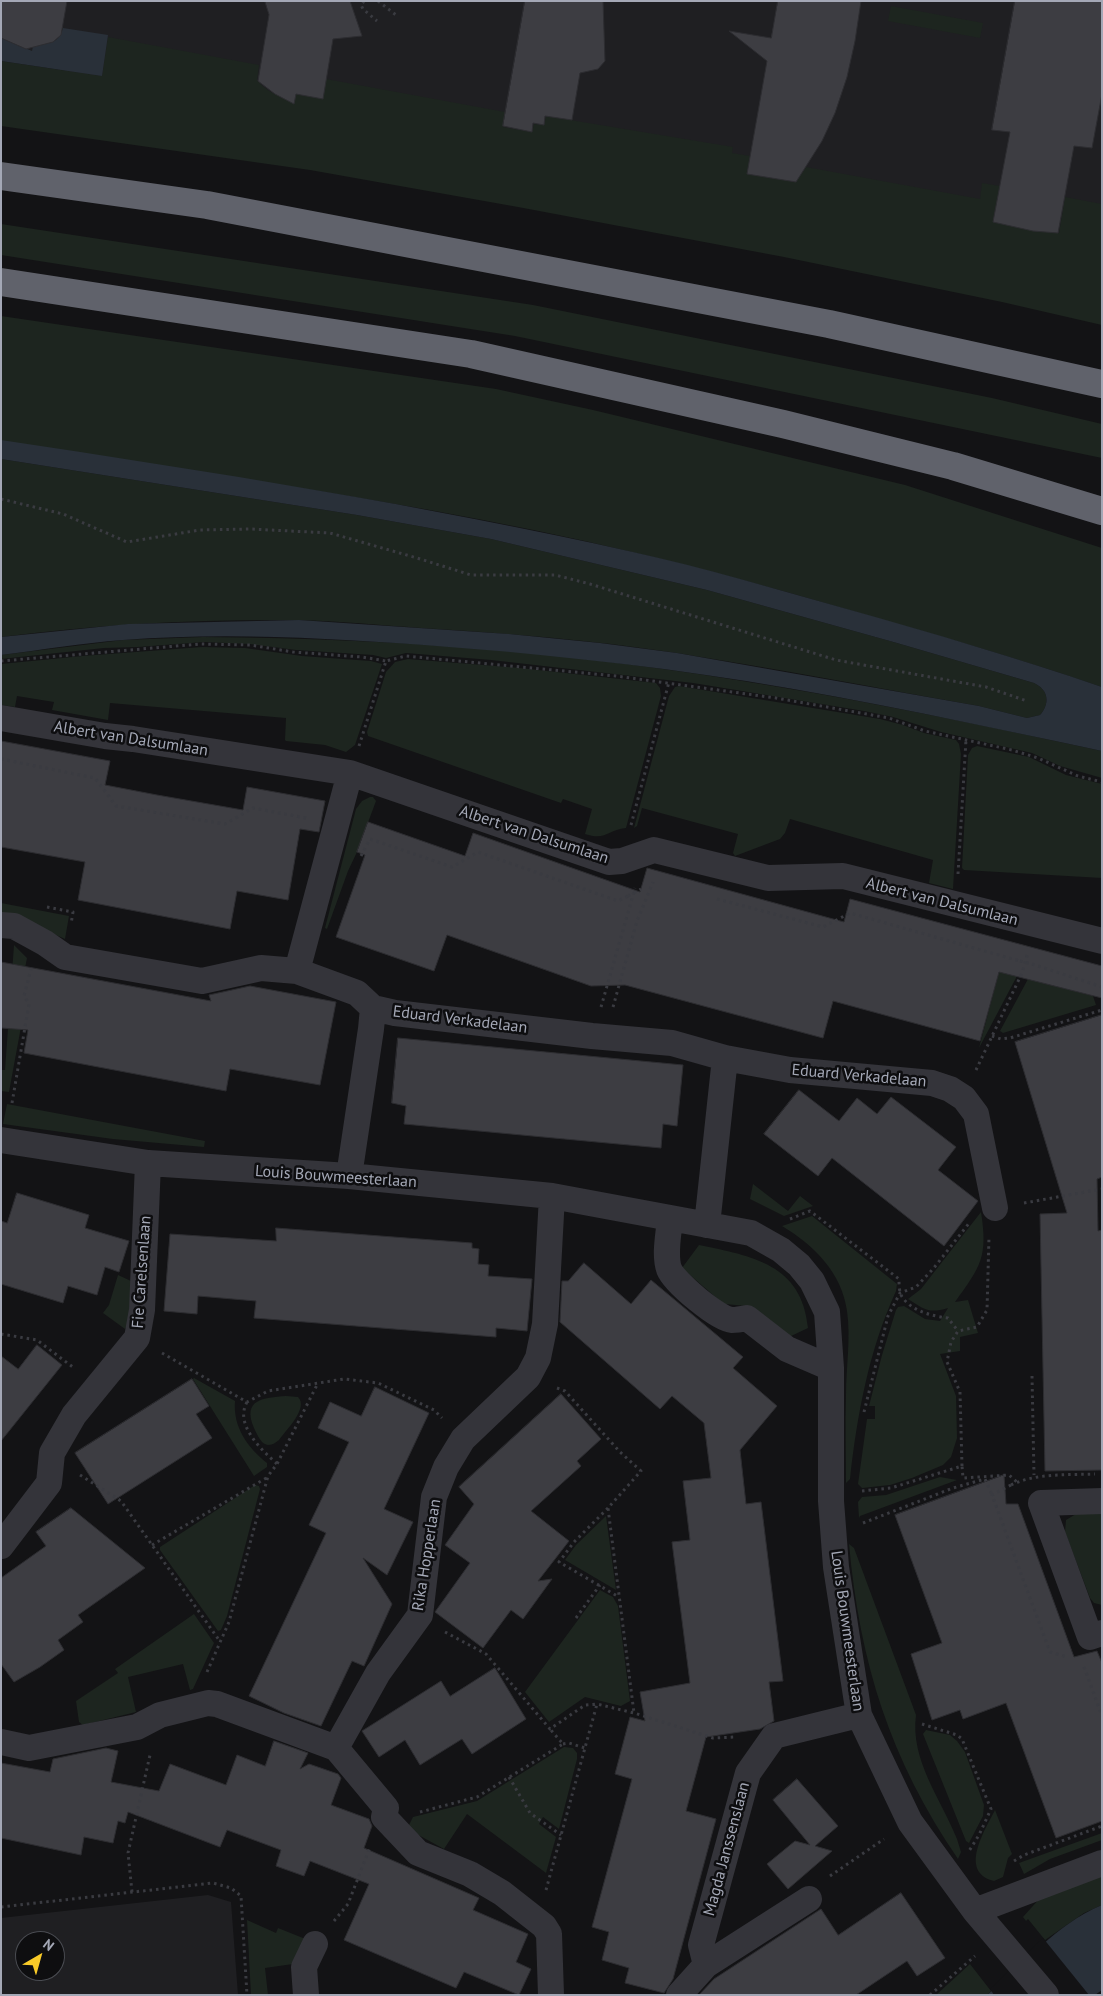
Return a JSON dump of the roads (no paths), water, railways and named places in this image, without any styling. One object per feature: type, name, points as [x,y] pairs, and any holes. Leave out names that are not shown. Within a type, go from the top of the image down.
[{"type":"highway","points":[[1,176],[207,205],[829,324],[1102,384]]},
{"type":"highway","points":[[1,282],[471,354],[792,426],[954,466],[1102,511]]},
{"type":"street","name":"Albert van Dalsumlaan","points":[[1,718],[350,774],[609,862],[630,858],[654,850],[768,878],[843,876],[956,906],[1102,941]]},
{"type":"street","points":[[297,971],[350,774]]},
{"type":"street","name":"Eduard Verkadelaan","points":[[1,925],[14,926],[45,942],[65,957],[202,980],[261,968],[297,971],[357,993],[373,1008],[395,1013],[592,1036],[672,1043],[725,1058],[790,1070],[932,1083],[950,1089],[964,1098],[976,1114],[995,1208]]},
{"type":"street","name":"Eduard Verkadelaan","points":[[349,1176],[372,1029],[373,1008]]},
{"type":"street","points":[[707,1225],[725,1058]]},
{"type":"street","name":"Louis Bouwmeesterlaan","points":[[1,1140],[148,1163],[349,1176],[552,1196],[751,1234],[781,1250],[799,1265],[812,1281],[827,1312],[831,1368],[831,1501],[836,1567],[859,1715],[910,1822],[975,1911],[1046,1995]]},
{"type":"street","name":"Fie Carelsenlaan","points":[[1,1546],[49,1483],[52,1453],[74,1415],[137,1338],[142,1310],[148,1163]]},
{"type":"street","name":"Rika Hopperlaan","points":[[336,1748],[378,1673],[420,1615],[434,1497],[446,1467],[463,1440],[528,1377],[538,1358],[545,1324],[552,1196]]},
{"type":"street","points":[[670,1218],[669,1269],[680,1283],[718,1313],[730,1320],[747,1318],[786,1349],[831,1368]]},
{"type":"street","points":[[1102,1501],[1041,1503],[1090,1637],[1102,1633]]},
{"type":"street","points":[[1,1742],[29,1748],[137,1726],[160,1714],[208,1703],[217,1704],[336,1748],[418,1853],[470,1874],[502,1893],[544,1926],[549,1934],[551,1995]]},
{"type":"street","name":"Magda Janssenslaan","points":[[706,1965],[701,1945],[748,1773],[774,1736],[859,1715]]},
{"type":"street","points":[[975,1911],[1102,1863]]},
{"type":"street","points":[[680,1995],[706,1965],[808,1899]]},
{"type":"street","points":[[306,1995],[304,1966],[315,1944]]}]
